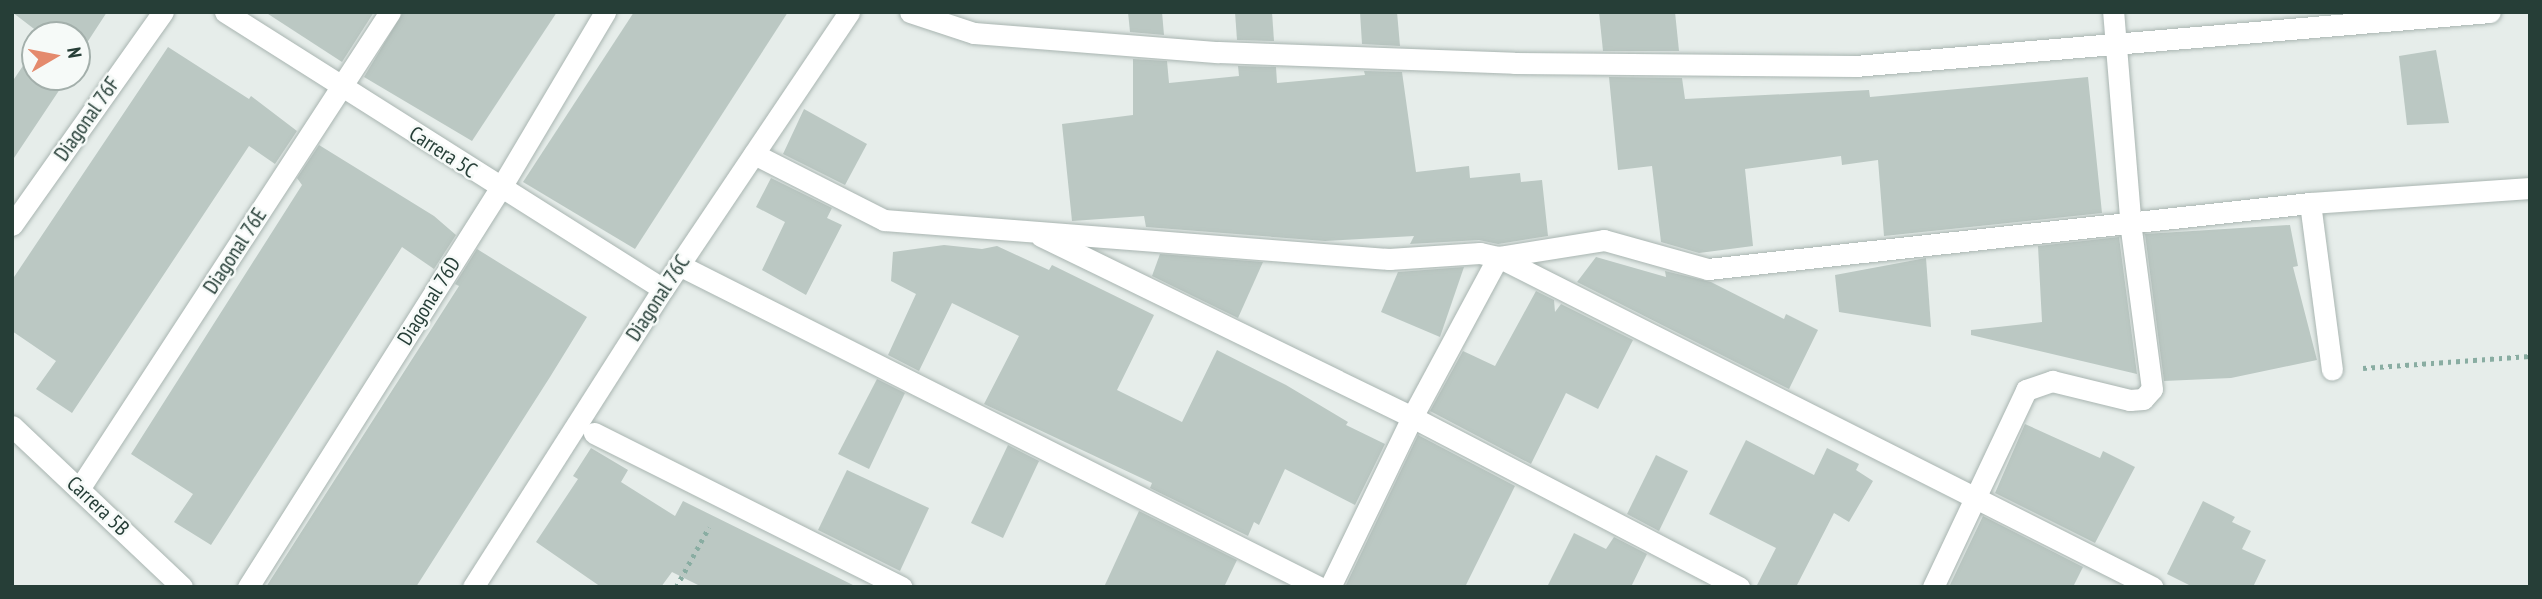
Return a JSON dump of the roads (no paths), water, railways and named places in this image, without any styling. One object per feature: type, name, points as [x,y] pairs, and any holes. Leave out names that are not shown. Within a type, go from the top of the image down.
[{"type":"street","name":"Diagonal 76F","points":[[12,226],[163,12]]},
{"type":"street","name":"Carrera 5C","points":[[225,12],[500,189],[663,289]]},
{"type":"street","name":"Diagonal 76E","points":[[79,489],[390,12]]},
{"type":"street","name":"Diagonal 76D","points":[[247,587],[500,189],[605,12]]},
{"type":"street","name":"Diagonal 76C","points":[[473,587],[663,289],[849,12]]},
{"type":"street","points":[[910,12],[974,33],[1217,52],[1514,63],[1854,66],[2116,47],[2490,12]]},
{"type":"street","points":[[1933,587],[2025,392],[2034,385],[2052,382],[2130,400],[2143,399],[2152,389],[2131,222],[2113,12]]},
{"type":"street","points":[[754,154],[884,220],[1389,259],[1480,253],[1498,257],[2152,587]]},
{"type":"street","points":[[1498,257],[1604,240],[1709,269],[2310,203],[2530,188]]},
{"type":"street","points":[[2310,203],[2332,370]]},
{"type":"street","points":[[1028,230],[1412,417],[1739,587]]},
{"type":"street","points":[[1330,587],[1412,417],[1498,257]]},
{"type":"street","points":[[679,265],[1319,587]]},
{"type":"street","name":"Carrera 5B","points":[[12,426],[183,587]]},
{"type":"street","points":[[594,433],[901,587]]}]
